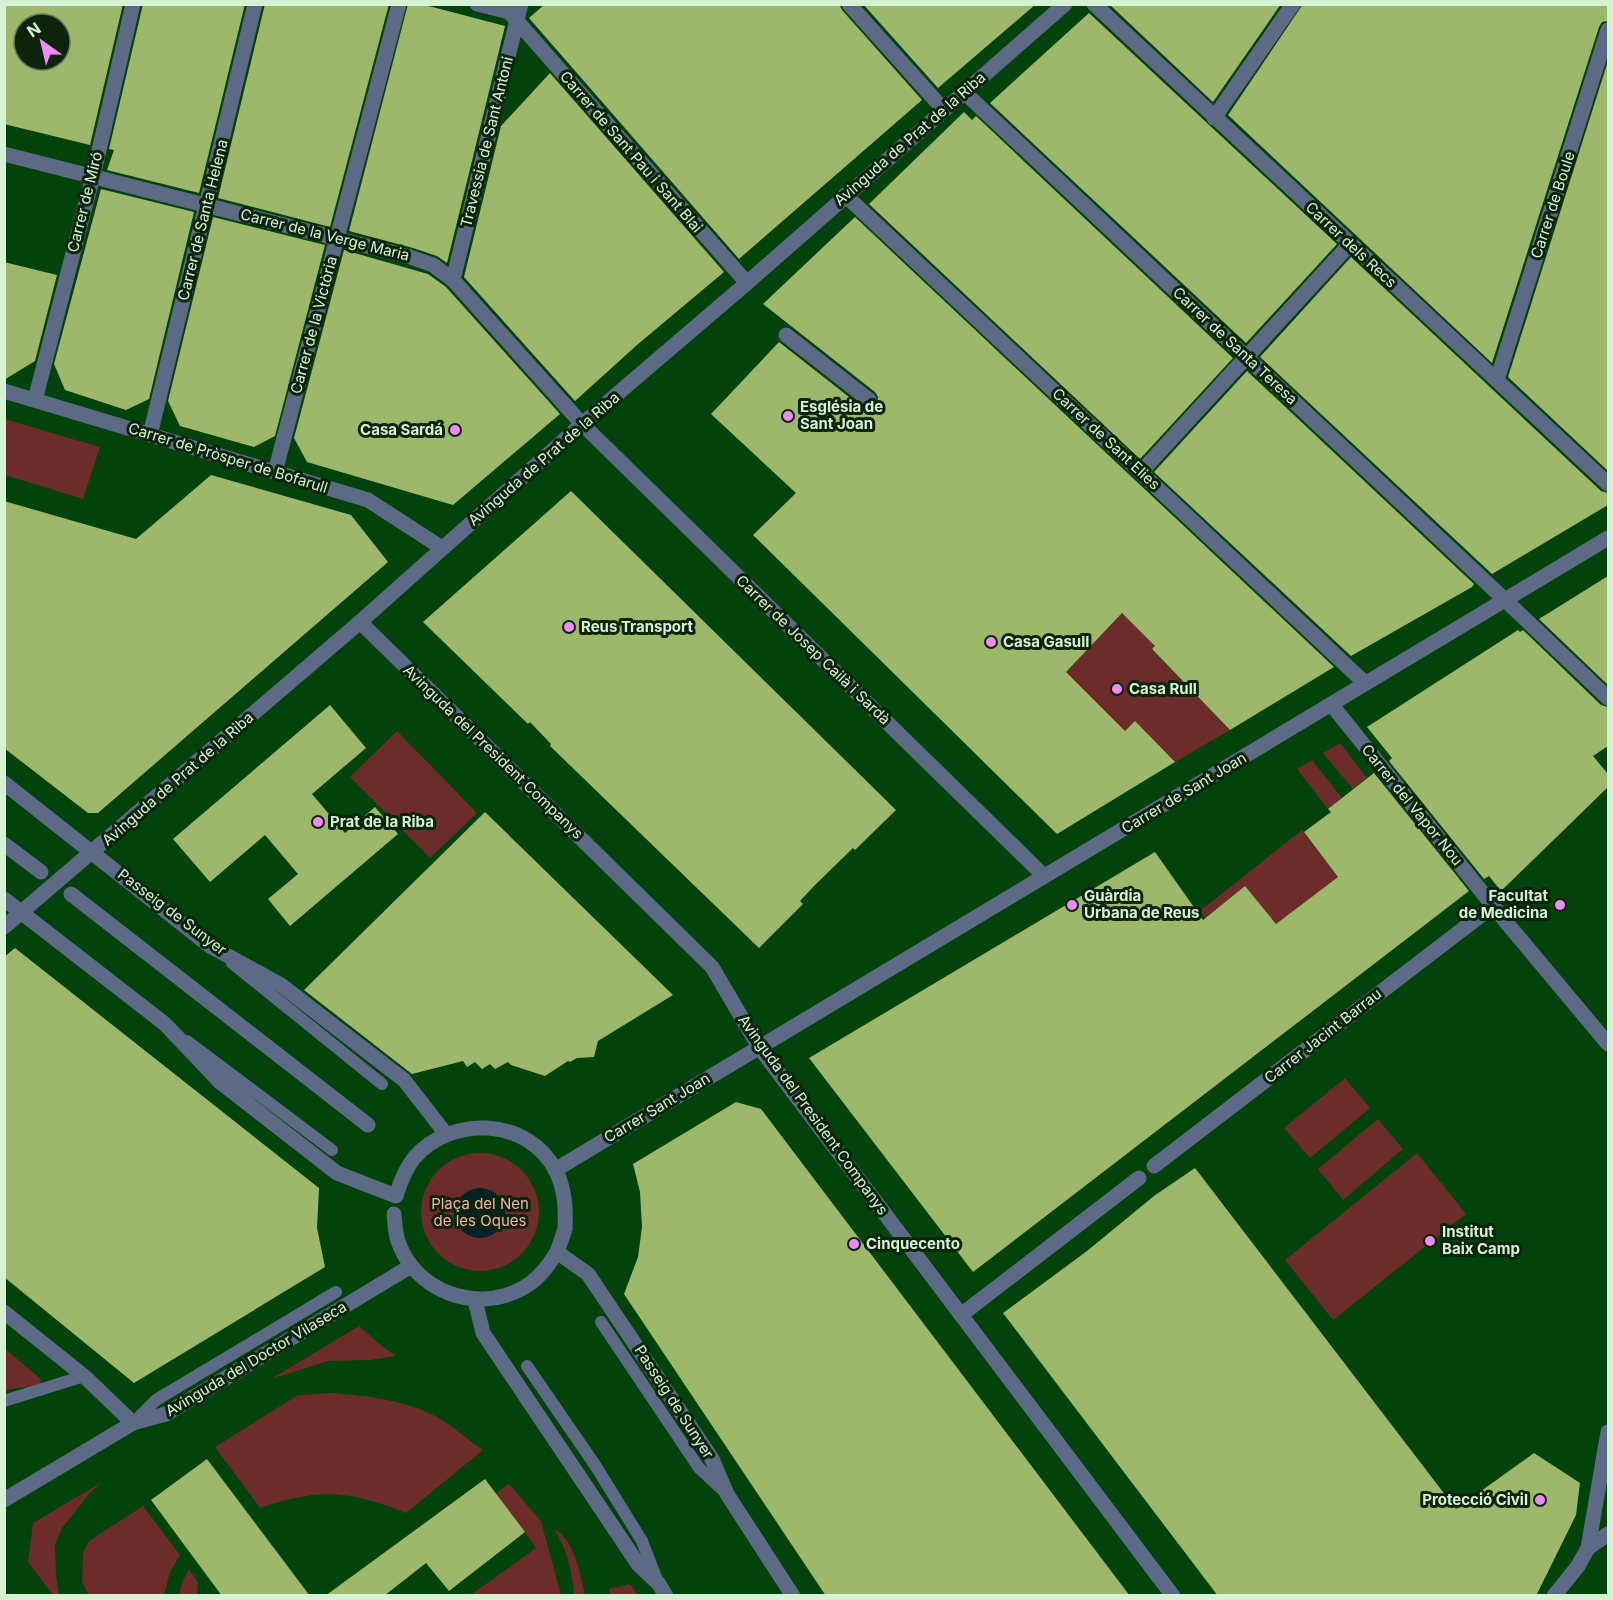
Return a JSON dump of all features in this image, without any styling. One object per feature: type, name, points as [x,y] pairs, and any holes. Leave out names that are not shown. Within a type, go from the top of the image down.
[{"type":"street","name":"Carrer de Miró","points":[[35,400],[93,176],[133,4]]},
{"type":"street","name":"Carrer de Santa Helena","points":[[150,435],[255,4]]},
{"type":"street","name":"Carrer de la Victòria","points":[[275,472],[399,4]]},
{"type":"street","points":[[477,4],[509,12],[516,21],[531,4]]},
{"type":"street","name":"Travessia de Sant Antoni","points":[[453,280],[521,4]]},
{"type":"street","points":[[849,4],[944,110]]},
{"type":"street","name":"Avinguda de Prat de la Riba","points":[[4,927],[360,622],[582,424],[747,283],[1065,4]]},
{"type":"street","name":"Carrer dels Recs","points":[[1094,4],[1608,484]]},
{"type":"street","points":[[1215,118],[1293,4]]},
{"type":"street","name":"Carrer de Sant Pau i Sant Blai","points":[[516,21],[747,283]]},
{"type":"street","name":"Carrer de Boule","points":[[1497,380],[1608,30]]},
{"type":"street","name":"Carrer de Santa Teresa","points":[[964,92],[1608,698]]},
{"type":"street","name":"Carrer de la Verge Maria","points":[[4,154],[338,238],[433,265],[453,280],[582,424]]},
{"type":"street","name":"Carrer de Sant Elies","points":[[845,195],[1365,683]]},
{"type":"street","points":[[1142,472],[1350,244]]},
{"type":"street","points":[[786,335],[869,400]]},
{"type":"street","name":"Carrer de Pròsper de Bofarull","points":[[4,391],[368,500],[442,548]]},
{"type":"street","name":"Carrer de Josep Cailà i Sardà","points":[[582,424],[1044,876]]},
{"type":"street","name":"Carrer de Sant Joan","points":[[759,1047],[1608,538]]},
{"type":"street","name":"Avinguda del President Companys","points":[[360,622],[712,967],[759,1047],[1173,1596]]},
{"type":"street","name":"Carrer del Vapor Nou","points":[[1331,704],[1493,906],[1608,1044]]},
{"type":"street","name":"Passeig de Sunyer","points":[[4,783],[210,946],[281,986],[404,1080],[446,1134]]},
{"type":"street","points":[[4,844],[41,872]]},
{"type":"street","points":[[71,894],[368,1125]]},
{"type":"street","points":[[4,899],[165,1024],[220,1082],[336,1173],[396,1196]]},
{"type":"street","name":"Carrer Jacint Barrau","points":[[1154,1166],[1493,906]]},
{"type":"street","name":"Carrer Sant Joan","points":[[555,1170],[759,1047]]},
{"type":"street","points":[[469,1128],[494,1128],[518,1136],[539,1150],[555,1170],[563,1189],[566,1209],[565,1229],[557,1252],[543,1273],[524,1288],[501,1298],[475,1300],[462,1298],[442,1291],[425,1281],[411,1266],[398,1242],[394,1214],[396,1196],[402,1176],[413,1159],[428,1145],[446,1134],[469,1128]]},
{"type":"street","points":[[961,1316],[1139,1178]]},
{"type":"street","name":"Passeig de Sunyer","points":[[557,1252],[588,1274],[712,1459],[727,1494],[794,1596]]},
{"type":"street","name":"Avinguda del Doctor Vilaseca","points":[[4,1500],[133,1423],[166,1414],[411,1266]]},
{"type":"street","points":[[475,1300],[483,1333],[638,1564],[663,1590]]},
{"type":"street","points":[[4,1312],[84,1376],[133,1423]]},
{"type":"street","points":[[1554,1596],[1578,1566],[1588,1548],[1608,1432]]},
{"type":"street","points":[[1588,1548],[1608,1534]]},
{"type":"lane","points":[[210,946],[382,1084]]},
{"type":"lane","points":[[165,1024],[332,1150]]},
{"type":"lane","points":[[133,1423],[156,1400],[336,1292]]},
{"type":"lane","points":[[601,1322],[699,1468],[727,1494]]},
{"type":"lane","points":[[527,1366],[595,1465],[642,1541],[663,1590]]},
{"type":"lane","points":[[4,1401],[84,1376]]},
{"type":"green space","points":[[5,419],[100,447],[83,499],[5,475]]},
{"type":"green space","points":[[1122,613],[1155,646],[1152,650],[1230,730],[1175,762],[1135,722],[1105,751],[1066,672]]},
{"type":"green space","points":[[397,731],[477,813],[430,858],[350,777]]},
{"type":"green space","points":[[1340,743],[1367,778],[1353,789],[1323,753]]},
{"type":"green space","points":[[1312,760],[1342,798],[1328,809],[1297,769]]},
{"type":"green space","points":[[1302,830],[1338,877],[1276,924],[1245,886],[1205,918],[1200,911]]},
{"type":"green space","points":[[1345,1078],[1370,1108],[1310,1158],[1284,1128]]},
{"type":"green space","points":[[1378,1119],[1403,1149],[1343,1200],[1318,1169]]},
{"type":"green space","name":"Plaça del Nen de les Oques","points":[[480,1153],[503,1157],[522,1170],[535,1189],[539,1212],[535,1235],[522,1254],[503,1267],[480,1271],[457,1267],[438,1254],[425,1235],[421,1212],[425,1189],[438,1170],[457,1157]]},
{"type":"green space","points":[[1417,1153],[1466,1214],[1333,1320],[1285,1260]]},
{"type":"green space","points":[[359,1326],[396,1356],[370,1360],[328,1361],[271,1379]]},
{"type":"green space","points":[[5,1349],[41,1379],[40,1385],[5,1390]]},
{"type":"green space","points":[[333,1393],[413,1406],[443,1421],[483,1450],[406,1513],[367,1500],[333,1494],[300,1497],[260,1508],[215,1447],[298,1395]]},
{"type":"green space","points":[[102,1482],[90,1493],[62,1528],[55,1545],[59,1595],[53,1595],[28,1562],[33,1523]]},
{"type":"green space","points":[[509,1484],[541,1521],[561,1595],[469,1596],[536,1548],[496,1493]]},
{"type":"green space","points":[[143,1506],[180,1555],[170,1572],[164,1595],[89,1595],[82,1583],[83,1552],[89,1541]]},
{"type":"green space","points":[[554,1529],[567,1540],[572,1549],[585,1595],[574,1595],[568,1560]]},
{"type":"green space","points":[[189,1569],[198,1582],[197,1595],[179,1595],[182,1582]]},
{"type":"green space","points":[[630,1584],[638,1595],[610,1595],[609,1589]]},
{"type":"water","points":[[480,1188],[498,1195],[505,1213],[498,1231],[480,1238],[462,1231],[455,1213],[462,1195]]},
{"type":"building","points":[[4,4],[123,4],[90,145],[4,124]]},
{"type":"building","points":[[143,4],[245,4],[199,193],[107,170],[114,150],[109,149]]},
{"type":"building","points":[[265,4],[389,4],[330,227],[218,198]]},
{"type":"building","points":[[408,4],[421,4],[505,26],[447,263],[437,256],[413,248],[349,231]]},
{"type":"building","points":[[545,4],[839,4],[922,100],[739,259],[529,18]]},
{"type":"building","points":[[863,4],[1036,4],[938,88]]},
{"type":"building","points":[[1109,4],[1281,4],[1213,102]]},
{"type":"building","points":[[1303,4],[1608,4],[1608,21],[1602,22],[1599,27],[1492,363],[1228,115]]},
{"type":"building","points":[[1089,13],[1337,244],[1246,343],[990,103]]},
{"type":"building","points":[[1608,61],[1608,471],[1508,377]]},
{"type":"building","points":[[550,73],[724,272],[575,401],[464,277],[501,126]]},
{"type":"building","points":[[964,112],[972,120],[976,116],[1233,358],[1140,459],[869,204]]},
{"type":"building","points":[[101,189],[194,212],[149,399],[126,410],[65,390],[54,364]]},
{"type":"building","points":[[213,217],[325,245],[275,436],[254,447],[180,426],[168,401]]},
{"type":"building","points":[[855,217],[1334,667],[1230,730],[1152,649],[1155,646],[1122,613],[1066,672],[1125,731],[1135,721],[1175,762],[1057,834],[753,535],[796,493],[711,414],[779,342],[863,408],[872,409],[877,406],[878,397],[875,392],[763,304]]},
{"type":"building","points":[[344,250],[428,274],[446,287],[560,414],[453,505],[307,462],[294,438]]},
{"type":"building","points":[[1351,257],[1601,491],[1608,493],[1608,505],[1492,574],[1260,357]]},
{"type":"building","points":[[4,262],[57,275],[35,361],[4,380]]},
{"type":"building","points":[[1247,371],[1474,584],[1472,587],[1351,656],[1154,472]]},
{"type":"building","points":[[211,475],[351,515],[388,562],[98,813],[88,813],[4,748],[4,501],[136,539]]},
{"type":"building","points":[[571,491],[896,810],[814,886],[800,901],[803,904],[759,948],[550,746],[551,744],[530,722],[528,724],[423,622]]},
{"type":"building","points":[[1608,576],[1608,685],[1539,619]]},
{"type":"building","points":[[1518,630],[1520,632],[1523,630],[1601,705],[1608,707],[1608,746],[1593,756],[1608,774],[1608,787],[1501,891],[1489,876],[1484,879],[1389,761],[1392,758],[1367,727]]},
{"type":"building","points":[[330,705],[366,748],[312,794],[345,833],[375,807],[398,834],[290,926],[268,899],[298,874],[265,835],[210,882],[173,839]]},
{"type":"building","points":[[1374,773],[1469,891],[973,1272],[809,1058],[1155,852],[1203,920],[1245,886],[1276,924],[1338,877],[1304,832],[1331,812],[1328,809]]},
{"type":"building","points":[[485,812],[673,995],[598,1041],[594,1057],[568,1061],[545,1076],[508,1062],[495,1069],[490,1064],[482,1069],[475,1062],[467,1067],[463,1061],[412,1074],[304,990]]},
{"type":"building","points":[[15,948],[319,1188],[317,1228],[325,1267],[134,1383],[4,1277],[4,957]]},
{"type":"building","points":[[736,1102],[761,1109],[1130,1596],[826,1596],[624,1294],[638,1257],[642,1227],[640,1192],[633,1164]]},
{"type":"building","points":[[1195,1168],[1456,1509],[1534,1453],[1580,1483],[1576,1515],[1536,1596],[1218,1596],[1003,1313],[1087,1251],[1154,1196]]},
{"type":"building","points":[[207,1459],[310,1596],[222,1596],[151,1500]]},
{"type":"building","points":[[485,1479],[525,1532],[449,1591],[426,1563],[384,1596],[325,1596]]},
{"type":"place","name":"Església de Sant Joan","points":[[788,416]]},
{"type":"place","name":"Casa Sardá","points":[[455,430]]},
{"type":"place","name":"Reus Transport","points":[[569,627]]},
{"type":"place","name":"Casa Gasull","points":[[991,642]]},
{"type":"place","name":"Casa Rull","points":[[1117,689]]},
{"type":"place","name":"Prat de la Riba","points":[[318,822]]},
{"type":"place","name":"Guàrdia Urbana de Reus","points":[[1072,905]]},
{"type":"place","name":"Facultat de Medicina","points":[[1560,905]]},
{"type":"place","name":"Institut Baix Camp","points":[[1430,1241]]},
{"type":"place","name":"Cinquecento","points":[[854,1244]]},
{"type":"place","name":"Protecció Civil","points":[[1540,1500]]}]
